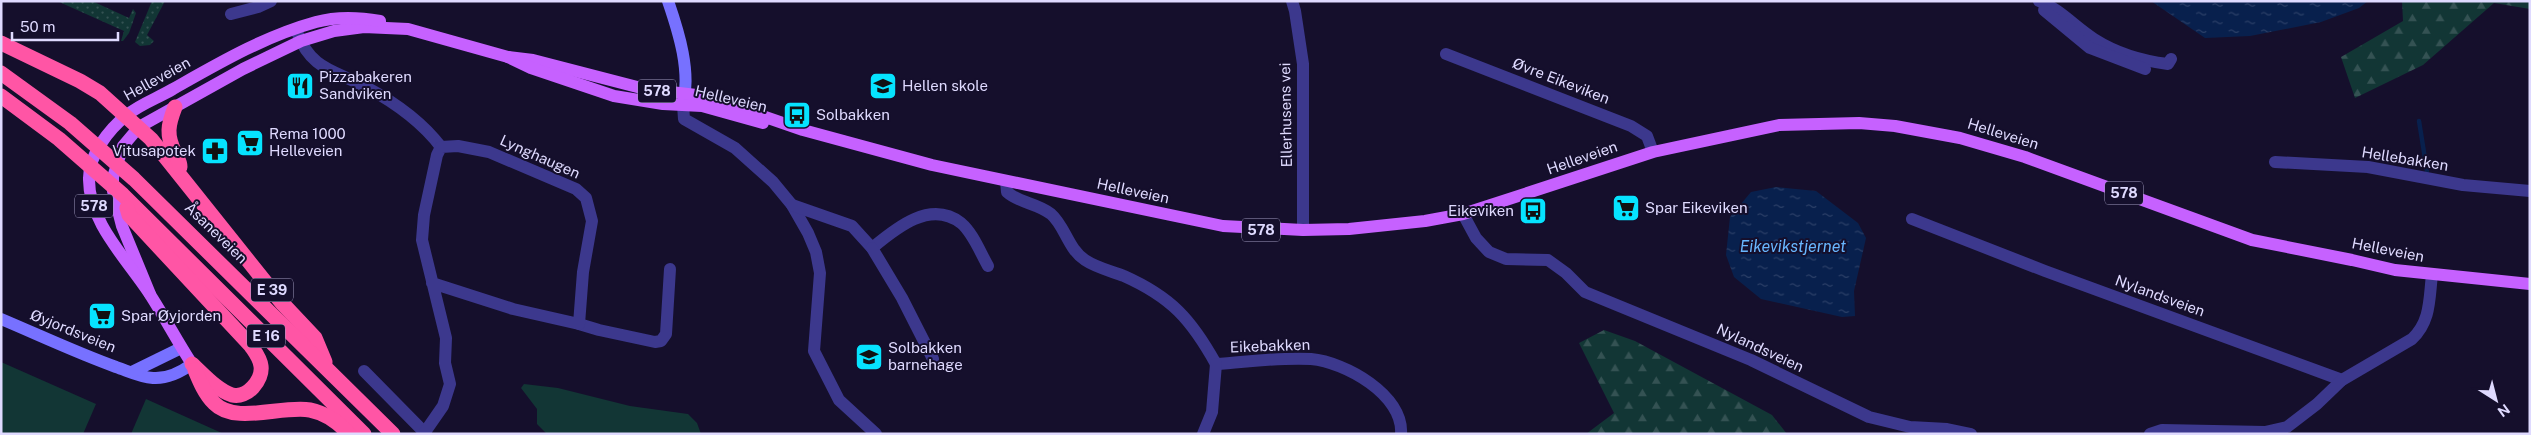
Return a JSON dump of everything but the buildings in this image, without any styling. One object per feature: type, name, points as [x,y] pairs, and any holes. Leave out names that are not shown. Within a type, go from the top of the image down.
[{"type":"highway","name":"E 39","points":[[1,43],[80,81],[100,93],[126,115],[180,174],[282,303],[315,338],[326,367]]},
{"type":"highway","name":"Åsaneveien","points":[[1,73],[70,123],[178,220],[392,434]]},
{"type":"highway","points":[[1,96],[59,139],[123,195],[128,215],[163,242],[251,346],[262,367],[260,377],[254,387],[245,394],[235,396],[222,391],[192,364]]},
{"type":"highway","name":"E 39","points":[[175,107],[169,123],[168,135],[180,162],[180,174]]},
{"type":"highway","name":"E 16","points":[[163,242],[364,434]]},
{"type":"highway","points":[[192,364],[204,388],[215,404],[227,411],[239,414],[293,408],[312,410],[332,420],[349,434]]},
{"type":"main road","name":"Helleveien","points":[[150,294],[122,226],[113,191],[113,177],[123,146],[139,128],[243,69],[317,21],[352,16],[508,57],[533,60],[684,99],[705,96],[803,130],[932,165],[1223,226],[1303,230],[1393,226],[1463,214],[1653,152],[1779,125],[1859,123],[1896,126],[1960,138],[2025,157],[2252,240],[2395,270],[2530,284]]},
{"type":"main road","name":"Helleveien","points":[[192,364],[150,294],[119,251],[98,215],[91,199],[89,178],[91,161],[107,135],[126,115],[235,54],[298,35]]},
{"type":"street","points":[[231,14],[258,8],[271,1]]},
{"type":"street","points":[[668,1],[685,69],[684,119],[736,148],[773,182],[792,205],[808,233],[816,252],[820,273],[814,351],[839,400],[876,434]]},
{"type":"street","name":"Ellerhusens vei","points":[[1292,1],[1296,11],[1303,64],[1303,230]]},
{"type":"street","points":[[2042,2],[2094,39],[2111,48],[2159,63],[2168,64],[2172,59]]},
{"type":"street","points":[[2042,2],[2046,13],[2090,48],[2145,69]]},
{"type":"street","points":[[298,35],[315,63],[366,87],[393,103],[425,129],[441,147],[437,155],[424,215],[422,240],[446,338],[447,371],[450,384],[443,406],[425,433],[364,371]]},
{"type":"street","name":"Øvre Eikeviken","points":[[1446,54],[1631,126],[1647,136],[1653,152]]},
{"type":"street","name":"Lynghaugen","points":[[441,147],[458,146],[489,152],[576,189],[586,198],[592,221],[583,272],[579,324]]},
{"type":"street","name":"Hellebakken","points":[[2275,162],[2368,168],[2463,185],[2530,191]]},
{"type":"street","name":"Eikebakken","points":[[1006,181],[1007,192],[1013,198],[1037,204],[1052,215],[1072,248],[1083,259],[1150,288],[1178,308],[1216,364],[1313,359],[1354,373],[1382,392],[1398,412],[1401,434]]},
{"type":"street","points":[[792,205],[852,226],[872,248],[902,298],[933,359]]},
{"type":"street","points":[[872,248],[891,231],[920,215],[936,214],[960,223],[988,266]]},
{"type":"street","name":"Nylandsveien","points":[[1463,214],[1482,246],[1494,255],[1506,259],[1548,260],[1570,276],[1585,292],[1752,360],[1869,417],[1910,427],[1947,429],[1971,434]]},
{"type":"street","name":"Nylandsveien","points":[[1912,219],[2045,271],[2342,380]]},
{"type":"street","points":[[432,282],[514,309],[655,342],[661,340],[666,334],[670,269]]},
{"type":"street","points":[[2150,434],[2162,430],[2276,431],[2297,421],[2342,380],[2412,339],[2421,330],[2427,316],[2432,275]]},
{"type":"street","name":"Øyjordsveien","points":[[1,319],[132,372],[155,378],[180,372],[192,364]]},
{"type":"street","points":[[132,372],[181,348]]},
{"type":"street","points":[[1203,434],[1212,412],[1216,364]]},
{"type":"green space","points":[[57,1],[92,1],[129,18],[133,9],[136,13],[129,33],[121,41],[124,31]]},
{"type":"green space","points":[[152,1],[165,1],[147,35],[154,41],[150,45],[140,46],[135,42]]},
{"type":"green space","points":[[2402,1],[2530,1],[2530,9],[2494,3],[2423,65],[2355,98],[2341,57],[2403,21]]},
{"type":"green space","points":[[1604,330],[1635,341],[1772,415],[1787,434],[1586,434],[1614,413],[1579,343]]},
{"type":"green space","points":[[1,362],[96,404],[83,434],[1,434]]},
{"type":"green space","points":[[524,384],[558,388],[630,406],[688,414],[697,423],[701,434],[547,434],[537,424],[537,409],[521,388]]},
{"type":"green space","points":[[146,399],[224,434],[131,434]]},
{"type":"water","points":[[2151,1],[2368,1],[2359,8],[2321,22],[2250,36],[2205,38]]},
{"type":"water","name":"Eikevikstjernet","points":[[1776,187],[1816,191],[1858,223],[1866,238],[1854,291],[1855,316],[1842,317],[1761,299],[1734,277],[1726,255],[1730,217],[1751,192]]},
{"type":"waterway","points":[[2419,121],[2427,171]]},
{"type":"place","name":"Pizzabakeren Sandviken","points":[[300,86]]},
{"type":"place","name":"Hellen skole","points":[[883,86]]},
{"type":"place","name":"Solbakken","points":[[797,115]]},
{"type":"place","name":"Rema 1000 Helleveien","points":[[250,143]]},
{"type":"place","name":"Vitusapotek","points":[[215,151]]},
{"type":"place","name":"Spar Eikeviken","points":[[1626,208]]},
{"type":"place","name":"Eikeviken","points":[[1533,211]]},
{"type":"place","name":"Spar Øyjorden","points":[[102,316]]},
{"type":"place","name":"Solbakken barnehage","points":[[869,357]]}]
